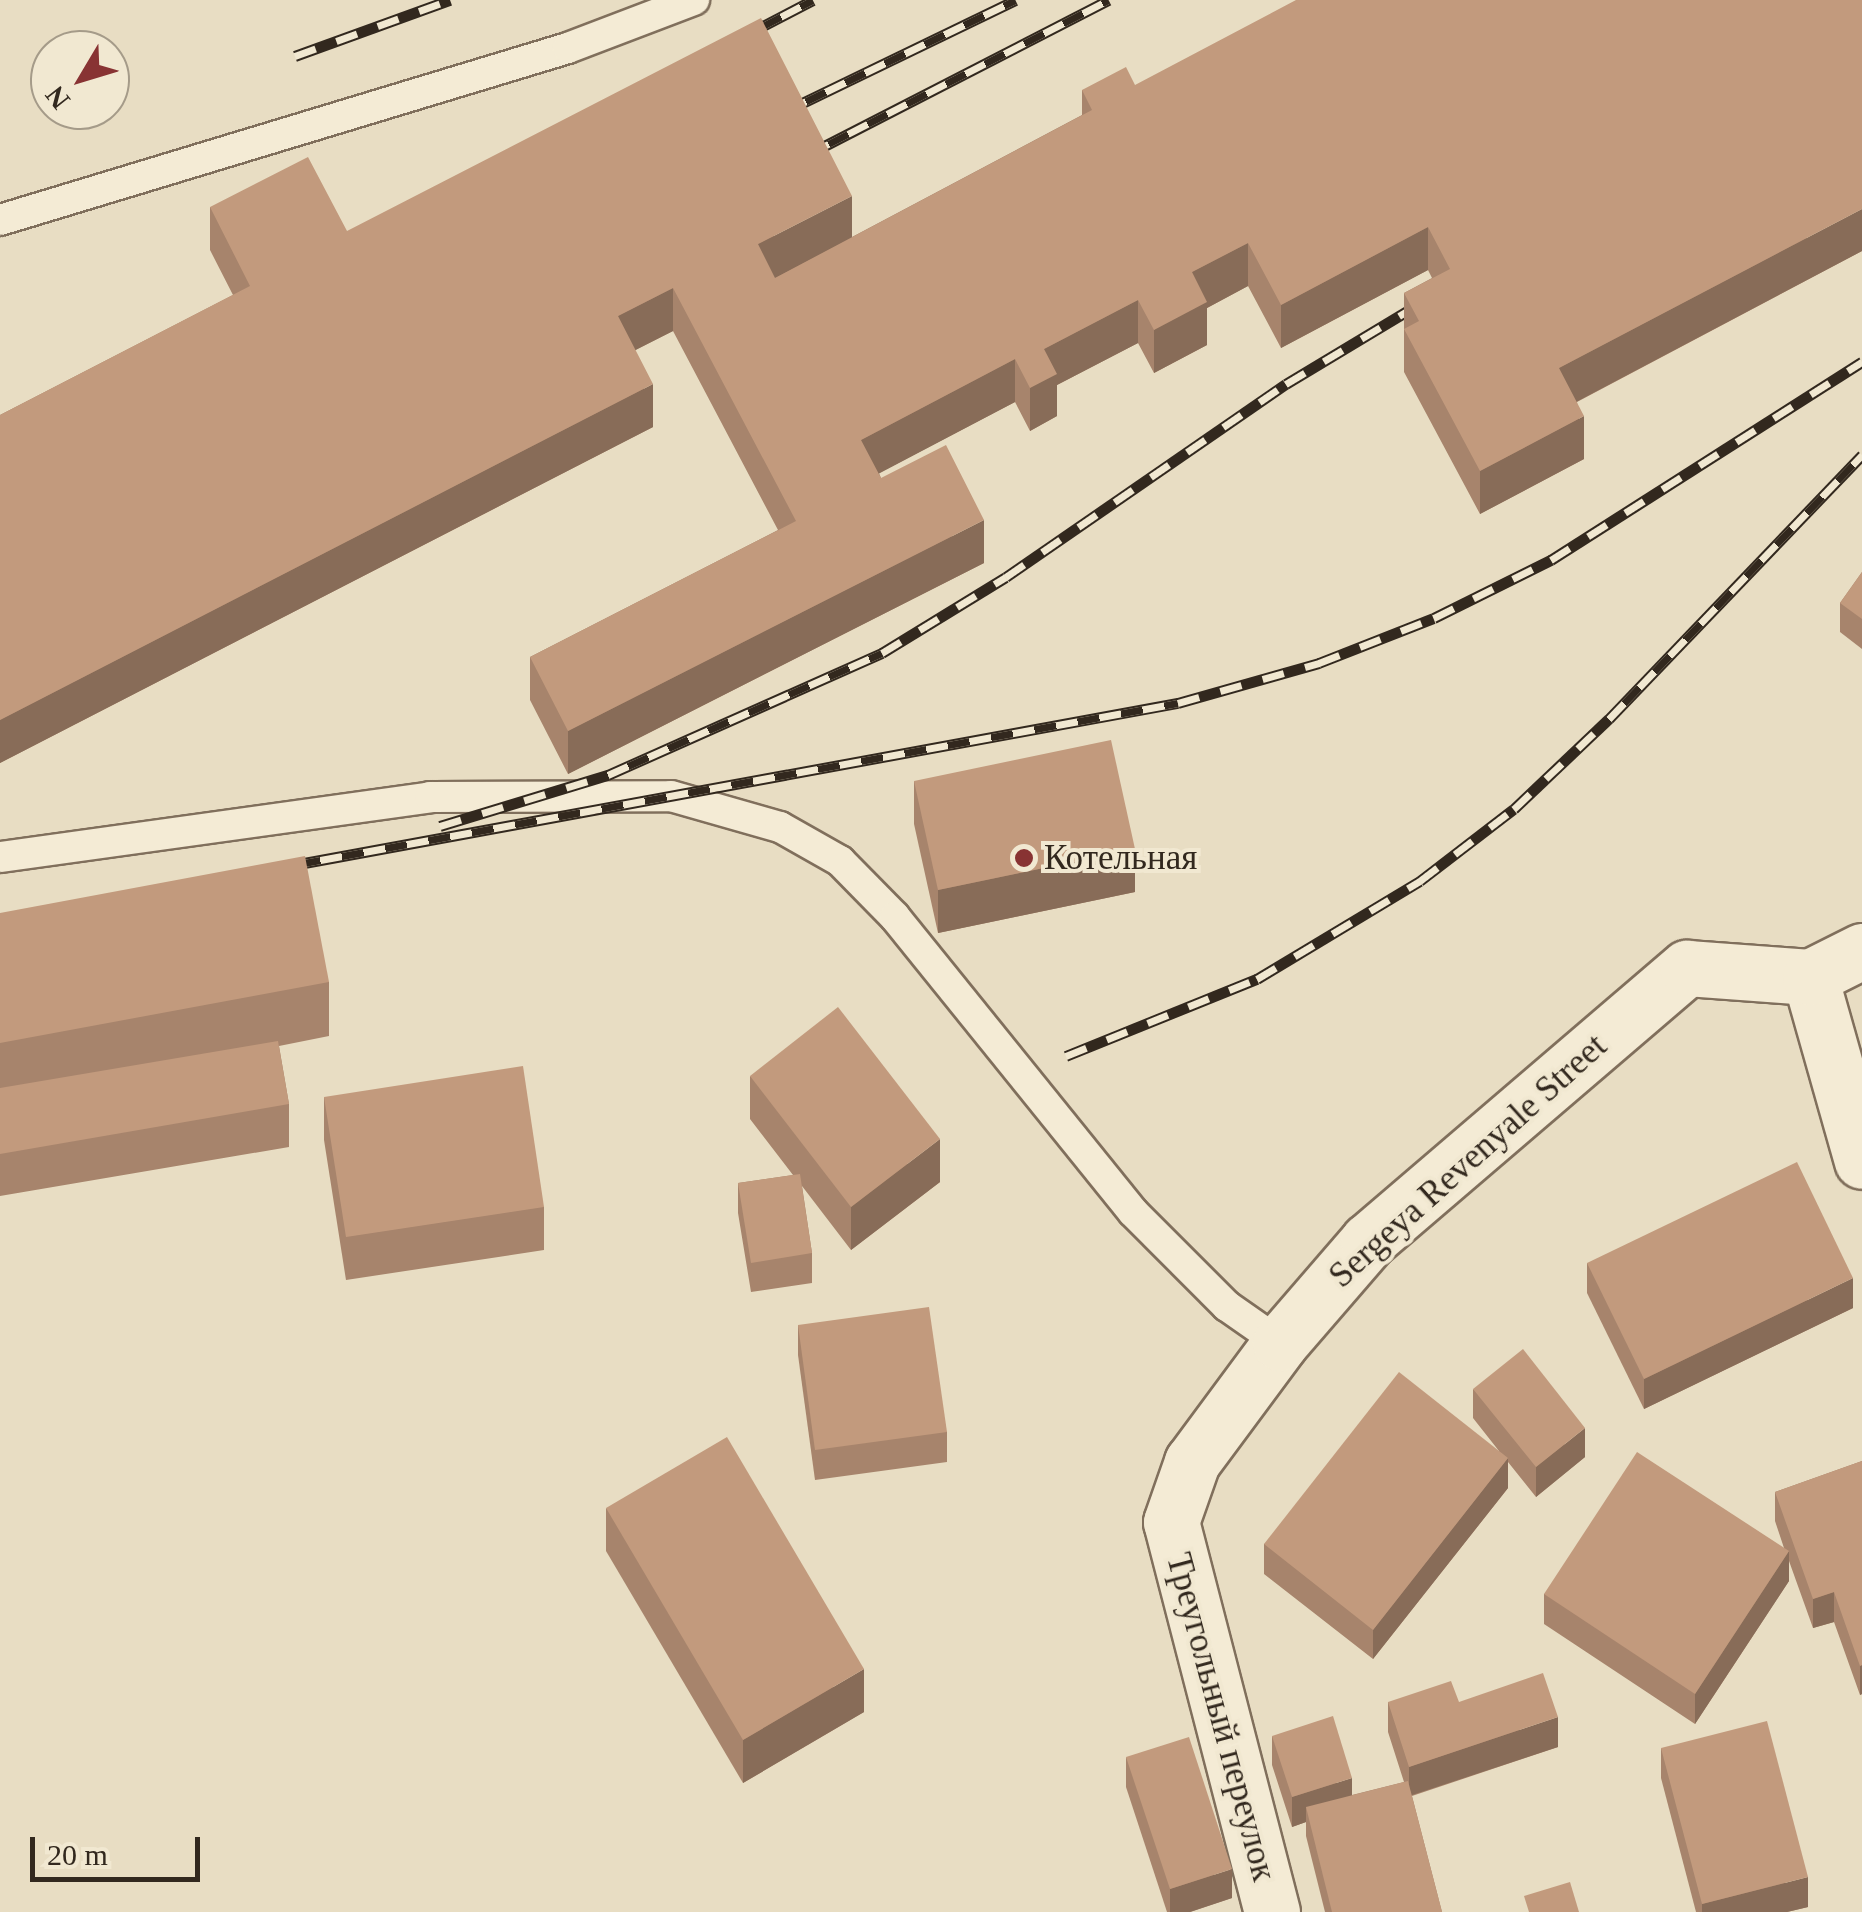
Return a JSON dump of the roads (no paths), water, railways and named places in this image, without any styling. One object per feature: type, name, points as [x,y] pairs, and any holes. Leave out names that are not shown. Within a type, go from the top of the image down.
[{"type":"street","points":[[1862,951],[1810,977],[1862,1161]]},
{"type":"street","name":"Sergeya Revenyale Street","points":[[1171,1522],[1192,1462],[1280,1343],[1368,1241],[1688,968],[1810,977]]},
{"type":"street","name":"Треугольный переулок","points":[[1171,1522],[1272,1912]]},
{"type":"lane","points":[[0,220],[568,48],[694,0]]},
{"type":"lane","points":[[0,856],[430,797],[671,796],[780,827],[840,862],[895,917],[1133,1212],[1227,1306],[1280,1343]]},
{"type":"railway","points":[[295,56],[450,0]]},
{"type":"railway","points":[[742,37],[813,0]]},
{"type":"railway","points":[[786,111],[1016,0]]},
{"type":"railway","points":[[809,154],[1109,0]]},
{"type":"railway","points":[[440,826],[608,775],[882,653],[1006,577],[1286,384],[1426,300]]},
{"type":"railway","points":[[277,868],[1178,703],[1319,663],[1434,618],[1551,560],[1862,362]]},
{"type":"railway","points":[[1066,1056],[1257,979],[1420,881],[1514,809],[1609,719],[1862,455]]},
{"type":"place","name":"Котельная","points":[[1024,858]]}]
